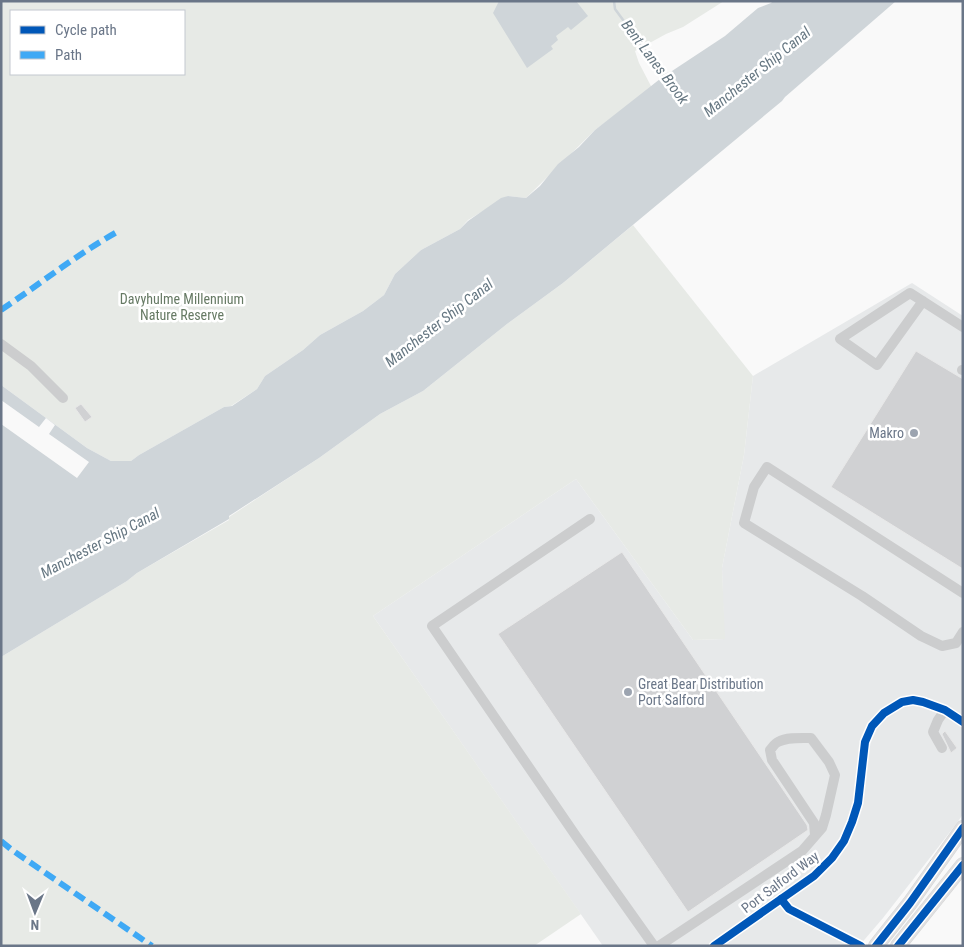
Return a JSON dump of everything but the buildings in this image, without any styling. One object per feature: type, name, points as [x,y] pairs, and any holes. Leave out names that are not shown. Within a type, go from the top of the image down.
[{"type":"highway","points":[[876,946],[910,903],[963,828]]},
{"type":"highway","points":[[898,946],[963,865]]},
{"type":"lane","points":[[923,301],[877,365],[840,339],[910,293],[923,301],[963,328]]},
{"type":"lane","points":[[1,344],[30,366],[63,398]]},
{"type":"lane","points":[[963,593],[767,467],[754,487],[744,523],[862,596],[922,636],[942,646],[956,643],[963,632]]},
{"type":"lane","points":[[590,519],[432,626],[654,946]]},
{"type":"lane","name":"Port Salford Way","points":[[714,946],[814,876],[832,858],[844,841],[858,803],[865,742],[872,726],[884,713],[902,702],[913,700],[945,710],[963,722]]},
{"type":"lane","points":[[942,748],[933,732],[945,710]]},
{"type":"lane","points":[[659,946],[802,851],[822,828],[835,775],[829,762],[811,738],[786,739],[778,742],[770,750],[772,760],[814,823],[815,835]]},
{"type":"shaded area","points":[[912,283],[963,316],[963,814],[883,918],[859,946],[603,946],[373,616],[576,479],[693,640],[724,639],[722,568],[744,455],[753,376]]},
{"type":"green space","name":"Davyhulme Millennium Nature Reserve","points":[[1,1],[724,1],[683,27],[635,51],[652,88],[595,130],[526,198],[508,196],[468,220],[460,229],[421,250],[395,274],[384,295],[363,311],[320,335],[303,350],[265,376],[257,389],[231,406],[224,407],[131,461],[111,461],[87,448],[1,385]]},
{"type":"green space","points":[[633,225],[753,376],[744,455],[722,568],[725,639],[693,640],[576,479],[373,616],[581,914],[534,946],[1,946],[1,657],[127,581],[137,573],[229,520],[229,517],[319,458],[380,414],[423,391],[507,324],[563,283]]},
{"type":"water","points":[[499,1],[576,1],[588,16],[571,30],[568,27],[556,36],[558,40],[551,46],[553,49],[527,68],[493,13]]},
{"type":"water","name":"Manchester Ship Canal","points":[[773,1],[896,1],[782,101],[563,283],[507,324],[423,391],[380,414],[319,458],[229,516],[229,519],[1,657],[1,385],[87,448],[111,461],[131,461],[224,407],[232,406],[257,389],[265,376],[303,350],[320,335],[363,311],[384,295],[395,274],[421,250],[460,229],[468,221],[501,198],[508,196],[526,198],[540,186],[558,164],[579,147],[595,130],[660,79],[661,75],[672,71],[725,36],[758,8]]},
{"type":"pier","points":[[1,400],[39,427],[46,418],[55,425],[49,434],[89,462],[77,478],[1,424]]},
{"type":"waterway","name":"Bent Lanes Brook","points":[[614,1],[615,9],[665,75]]},
{"type":"marked path","points":[[1,310],[117,232]]},
{"type":"marked path","points":[[1,841],[152,946]]},
{"type":"cycle path","points":[[714,946],[814,876],[832,858],[844,841],[858,803],[865,742],[872,726],[884,713],[902,702],[913,700],[945,710],[963,722]]},
{"type":"cycle path","points":[[876,946],[910,903],[963,828]]},
{"type":"cycle path","points":[[898,946],[963,865]]},
{"type":"cycle path","points":[[781,899],[789,909],[861,946]]},
{"type":"place","name":"Makro","points":[[914,433]]},
{"type":"place","name":"Great Bear Distribution Port Salford","points":[[628,692]]}]
